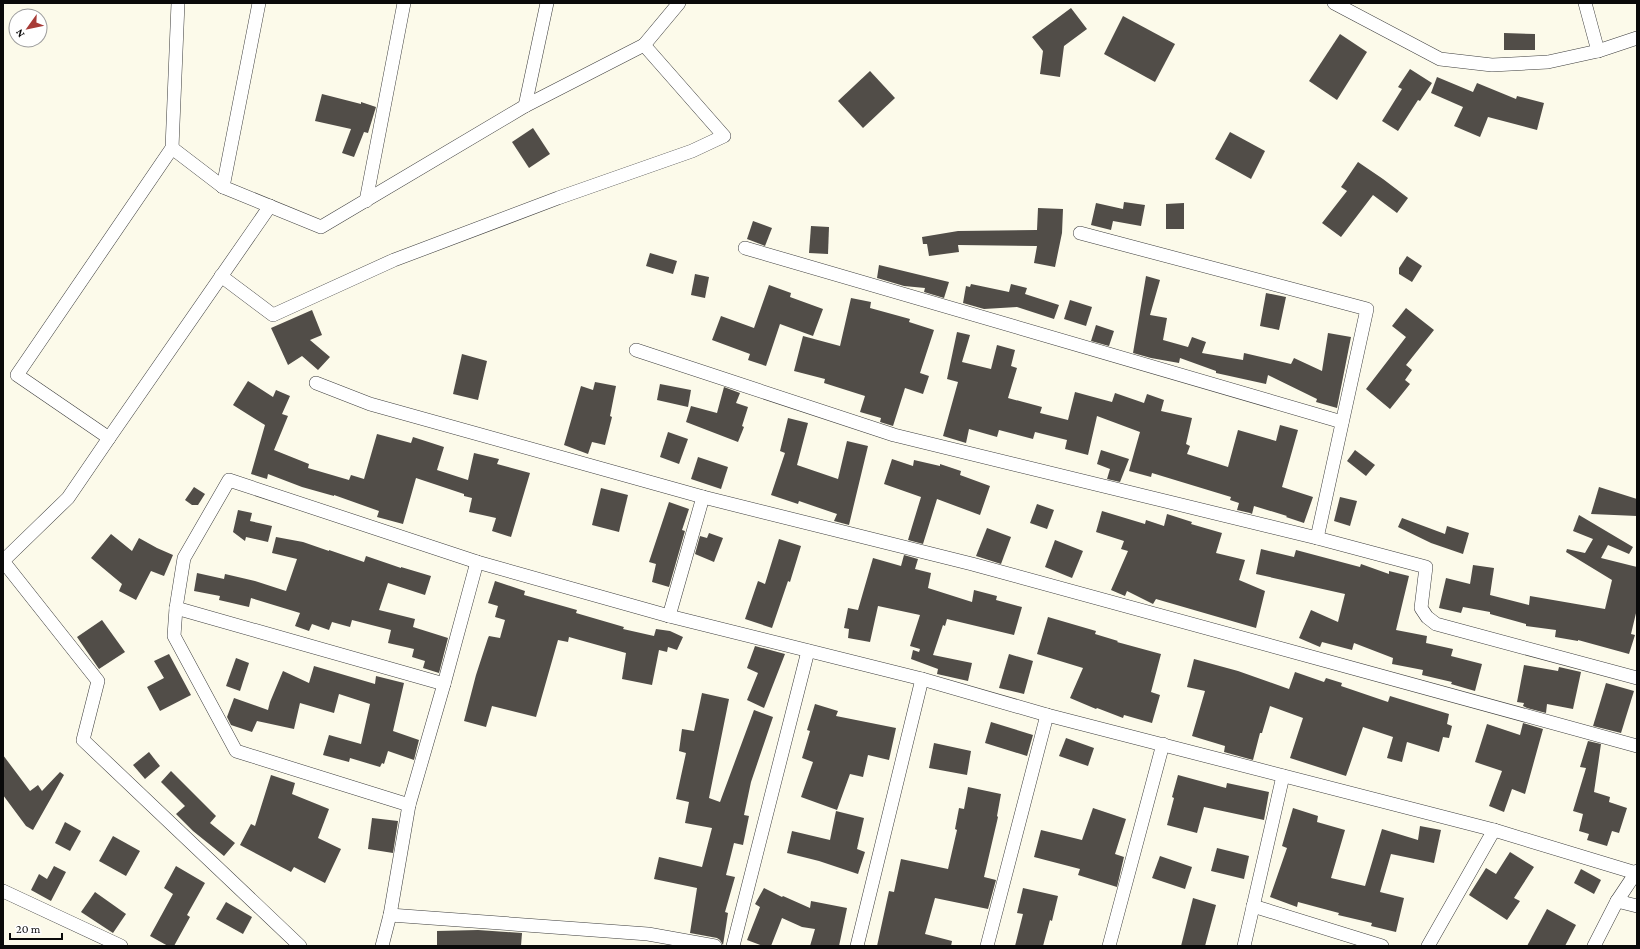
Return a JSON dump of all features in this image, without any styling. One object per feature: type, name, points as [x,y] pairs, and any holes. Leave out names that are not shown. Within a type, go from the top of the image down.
[{"type":"street","points":[[109,438],[17,375],[172,148],[178,3]]},
{"type":"street","points":[[223,187],[259,3]]},
{"type":"street","points":[[366,201],[404,3]]},
{"type":"street","points":[[525,106],[547,3]]},
{"type":"street","points":[[172,148],[223,187],[321,227],[525,106],[644,45],[679,3]]},
{"type":"street","points":[[1334,3],[1440,59],[1492,65],[1548,62],[1598,51],[1637,38]]},
{"type":"street","points":[[1585,3],[1598,51]]},
{"type":"street","points":[[221,276],[273,315],[394,260],[558,198],[692,151],[724,136],[644,45]]},
{"type":"street","points":[[270,206],[68,498],[3,561],[98,681],[83,740],[300,946]]},
{"type":"street","points":[[1080,233],[1367,309],[1317,538]]},
{"type":"street","points":[[745,248],[1342,422]]},
{"type":"street","points":[[636,350],[894,435],[1317,538],[1426,567],[1421,608],[1427,617],[1436,624],[1637,678]]},
{"type":"street","points":[[316,383],[370,404],[703,497],[980,566],[1637,746]]},
{"type":"street","points":[[409,804],[236,751],[174,636],[176,608],[184,558],[229,480],[477,562],[670,616],[922,679],[1047,715],[1494,830],[1636,872],[1617,900],[1594,946]]},
{"type":"street","points":[[670,616],[703,497]]},
{"type":"street","points":[[382,946],[390,915],[409,804],[444,684],[477,562]]},
{"type":"street","points":[[176,608],[444,684]]},
{"type":"street","points":[[733,946],[808,651]]},
{"type":"street","points":[[857,946],[922,679]]},
{"type":"street","points":[[987,946],[1047,715]]},
{"type":"street","points":[[1109,946],[1163,744]]},
{"type":"street","points":[[1244,946],[1283,776]]},
{"type":"street","points":[[1428,946],[1494,830]]},
{"type":"street","points":[[3,891],[121,946]]},
{"type":"street","points":[[1617,900],[1637,906]]},
{"type":"street","points":[[1253,906],[1382,946]]},
{"type":"street","points":[[390,915],[648,934],[715,946]]},
{"type":"building","points":[[1071,8],[1087,29],[1064,46],[1060,77],[1040,74],[1043,51],[1032,37]]},
{"type":"building","points":[[1123,16],[1175,44],[1155,82],[1104,54]]},
{"type":"building","points":[[1504,33],[1535,34],[1535,50],[1504,50]]},
{"type":"building","points":[[1340,34],[1367,52],[1337,100],[1309,81]]},
{"type":"building","points":[[1410,69],[1432,83],[1420,101],[1418,100],[1398,131],[1382,121],[1402,89],[1398,87]]},
{"type":"building","points":[[870,71],[895,98],[863,128],[838,101]]},
{"type":"building","points":[[1437,77],[1473,92],[1477,83],[1516,99],[1517,96],[1544,103],[1537,130],[1488,117],[1480,137],[1454,126],[1463,107],[1431,93]]},
{"type":"building","points":[[322,94],[361,104],[361,102],[376,107],[368,133],[364,132],[354,157],[342,153],[351,129],[315,121]]},
{"type":"building","points":[[533,128],[550,154],[529,168],[512,142]]},
{"type":"building","points":[[1230,132],[1265,151],[1251,179],[1215,159]]},
{"type":"building","points":[[1358,162],[1408,198],[1397,213],[1373,195],[1341,237],[1322,223],[1347,191],[1341,187]]},
{"type":"building","points":[[1124,202],[1145,205],[1141,226],[1113,221],[1111,230],[1091,225],[1096,203],[1123,209]]},
{"type":"building","points":[[1184,203],[1184,229],[1166,229],[1166,204]]},
{"type":"building","points":[[1038,208],[1063,209],[1062,233],[1055,267],[1034,263],[1037,246],[958,245],[959,252],[929,256],[927,244],[923,244],[922,237],[958,231],[1037,230]]},
{"type":"building","points":[[753,221],[772,228],[765,246],[747,239]]},
{"type":"building","points":[[811,226],[829,227],[828,254],[809,253]]},
{"type":"building","points":[[650,253],[677,261],[673,274],[646,266]]},
{"type":"building","points":[[1407,256],[1422,266],[1412,282],[1399,274],[1399,268]]},
{"type":"building","points":[[879,265],[949,282],[944,298],[924,292],[925,288],[904,286],[877,278]]},
{"type":"building","points":[[695,274],[709,277],[705,298],[691,295]]},
{"type":"building","points":[[1146,276],[1160,280],[1150,315],[1167,318],[1163,340],[1188,347],[1192,337],[1206,342],[1202,353],[1243,360],[1244,353],[1291,364],[1294,358],[1322,371],[1328,333],[1351,337],[1337,408],[1316,402],[1317,399],[1268,375],[1266,384],[1216,373],[1216,371],[1180,358],[1179,363],[1133,353]]},
{"type":"building","points":[[971,284],[1009,292],[1011,284],[1027,288],[1025,294],[1059,305],[1054,319],[1017,307],[984,309],[963,303],[966,286],[970,287]]},
{"type":"building","points":[[769,285],[791,293],[790,297],[823,309],[813,336],[780,324],[766,366],[748,360],[750,354],[712,340],[721,316],[754,328]]},
{"type":"building","points":[[1266,293],[1286,297],[1279,330],[1260,326]]},
{"type":"building","points":[[851,298],[871,302],[870,308],[910,319],[909,322],[934,330],[920,373],[929,376],[923,394],[905,388],[893,426],[880,422],[881,418],[860,412],[865,396],[824,383],[825,379],[794,371],[803,336],[840,346]]},
{"type":"building","points":[[1070,300],[1092,307],[1086,326],[1064,319]]},
{"type":"building","points":[[1406,308],[1434,330],[1406,365],[1412,370],[1405,380],[1410,384],[1390,409],[1366,389],[1406,337],[1392,326]]},
{"type":"building","points":[[312,310],[322,335],[310,340],[330,357],[318,370],[302,356],[288,365],[271,328]]},
{"type":"building","points":[[1096,325],[1114,331],[1109,346],[1091,341]]},
{"type":"building","points":[[957,332],[970,335],[962,362],[991,369],[997,345],[1015,350],[1011,366],[1017,368],[1008,398],[1042,407],[1040,413],[1068,420],[1075,392],[1112,402],[1115,393],[1144,403],[1147,394],[1164,400],[1161,411],[1192,418],[1186,444],[1190,446],[1187,454],[1228,467],[1238,430],[1276,441],[1280,425],[1298,430],[1282,487],[1313,497],[1304,523],[1254,506],[1252,514],[1237,510],[1239,503],[1230,500],[1231,497],[1152,473],[1151,477],[1129,471],[1140,432],[1097,416],[1088,455],[1065,449],[1067,440],[1035,432],[1033,439],[999,430],[997,437],[969,429],[966,443],[943,436],[958,382],[947,379]]},
{"type":"building","points":[[462,354],[487,361],[478,400],[453,394]]},
{"type":"building","points":[[248,381],[273,397],[276,390],[290,396],[282,414],[288,416],[274,450],[309,464],[308,468],[349,480],[351,475],[364,479],[377,434],[411,443],[413,437],[444,447],[437,470],[468,480],[474,453],[499,459],[497,464],[530,473],[511,537],[492,531],[496,518],[469,512],[472,498],[416,478],[403,524],[377,517],[379,511],[334,495],[302,487],[268,474],[267,479],[251,474],[265,425],[233,405]]},
{"type":"building","points":[[595,382],[616,386],[610,416],[612,417],[605,445],[592,442],[588,454],[564,445],[581,386],[593,390]]},
{"type":"building","points":[[660,384],[691,390],[688,407],[657,400]]},
{"type":"building","points":[[724,387],[740,393],[736,403],[748,407],[742,426],[744,427],[738,442],[686,422],[691,406],[717,413]]},
{"type":"building","points":[[788,418],[808,423],[797,465],[838,479],[847,441],[868,446],[849,525],[834,521],[837,514],[799,501],[798,504],[771,495],[785,453],[780,451]]},
{"type":"building","points":[[668,432],[688,439],[679,464],[660,457]]},
{"type":"building","points":[[1101,450],[1129,459],[1120,482],[1107,479],[1110,469],[1097,464]]},
{"type":"building","points":[[1355,450],[1375,465],[1366,476],[1347,461]]},
{"type":"building","points":[[698,457],[728,467],[721,489],[691,479]]},
{"type":"building","points":[[892,459],[913,466],[914,460],[940,466],[940,464],[961,471],[960,475],[990,486],[980,515],[937,499],[923,544],[908,540],[921,497],[884,484]]},
{"type":"building","points":[[194,487],[205,494],[198,505],[192,505],[185,500]]},
{"type":"building","points":[[1599,487],[1637,499],[1637,516],[1591,514]]},
{"type":"building","points":[[601,488],[628,495],[619,532],[592,525]]},
{"type":"building","points":[[1340,497],[1357,501],[1350,526],[1334,521]]},
{"type":"building","points":[[669,502],[689,509],[682,530],[685,531],[669,587],[652,582],[656,564],[649,562]]},
{"type":"building","points":[[1037,504],[1054,510],[1047,529],[1030,523]]},
{"type":"building","points":[[238,510],[252,513],[250,521],[272,526],[268,542],[246,537],[245,541],[233,532]]},
{"type":"building","points":[[1102,511],[1145,524],[1146,520],[1164,526],[1167,514],[1192,522],[1191,524],[1222,533],[1216,553],[1245,560],[1239,580],[1265,591],[1256,628],[1156,599],[1153,604],[1127,591],[1125,596],[1111,590],[1128,551],[1121,549],[1124,541],[1096,532]]},
{"type":"building","points":[[1579,515],[1633,547],[1629,554],[1608,545],[1601,558],[1637,567],[1637,609],[1631,634],[1635,635],[1629,654],[1578,640],[1555,637],[1556,630],[1526,626],[1526,624],[1490,614],[1490,612],[1463,607],[1461,613],[1439,608],[1446,578],[1470,584],[1473,565],[1494,568],[1490,595],[1529,605],[1530,596],[1605,609],[1612,580],[1566,552],[1567,549],[1585,553],[1593,539],[1573,531]]},
{"type":"building","points":[[1402,518],[1445,534],[1447,526],[1469,533],[1463,554],[1431,543],[1398,527]]},
{"type":"building","points":[[987,528],[1011,537],[1001,564],[976,556]]},
{"type":"building","points":[[709,533],[723,538],[714,562],[695,554],[700,536],[707,538]]},
{"type":"building","points":[[111,534],[132,551],[139,538],[173,555],[164,576],[151,571],[136,600],[119,591],[122,584],[91,558]]},
{"type":"building","points":[[276,537],[303,542],[364,562],[366,556],[431,576],[425,595],[388,583],[379,610],[415,619],[413,627],[448,638],[439,673],[423,668],[425,661],[412,657],[414,649],[388,643],[391,630],[352,620],[350,627],[332,622],[329,630],[312,624],[309,631],[295,626],[300,613],[251,598],[249,607],[219,600],[220,596],[194,591],[197,573],[224,579],[225,574],[255,581],[286,591],[297,559],[272,553]]},
{"type":"building","points":[[779,539],[801,546],[790,582],[788,581],[772,628],[745,619],[758,581],[765,584]]},
{"type":"building","points":[[1055,540],[1083,551],[1072,578],[1045,567]]},
{"type":"building","points":[[1261,549],[1294,557],[1296,550],[1360,567],[1361,564],[1389,574],[1389,571],[1409,576],[1396,630],[1427,636],[1426,643],[1453,649],[1451,656],[1482,664],[1475,691],[1451,684],[1452,682],[1422,675],[1423,670],[1392,664],[1393,658],[1354,643],[1352,650],[1322,642],[1320,647],[1299,638],[1311,610],[1338,622],[1345,594],[1256,574]]},
{"type":"building","points":[[904,555],[918,559],[915,569],[931,573],[928,588],[972,602],[974,590],[997,596],[996,600],[1022,607],[1014,635],[947,619],[945,626],[943,625],[933,655],[972,663],[968,681],[937,674],[938,669],[911,659],[913,650],[919,652],[920,649],[910,646],[920,615],[878,606],[870,642],[848,638],[849,629],[844,628],[848,608],[858,610],[873,558],[901,566]]},
{"type":"building","points":[[495,581],[525,591],[524,595],[577,610],[576,613],[624,627],[623,629],[654,636],[656,629],[670,631],[683,637],[677,650],[668,647],[667,652],[659,650],[652,685],[622,679],[626,653],[569,637],[568,642],[558,640],[536,717],[492,706],[486,727],[464,721],[476,675],[488,638],[489,636],[500,638],[505,620],[495,617],[498,606],[488,603]]},
{"type":"building","points":[[1048,617],[1096,631],[1095,634],[1118,641],[1117,642],[1161,654],[1151,692],[1160,695],[1152,723],[1124,715],[1123,718],[1070,698],[1083,668],[1037,654]]},
{"type":"building","points":[[102,620],[125,652],[99,669],[77,637]]},
{"type":"building","points":[[755,646],[785,654],[764,708],[747,700],[758,673],[747,668]]},
{"type":"building","points":[[169,654],[191,695],[160,711],[147,687],[164,678],[154,661]]},
{"type":"building","points":[[1009,654],[1033,661],[1024,694],[999,688]]},
{"type":"building","points":[[236,658],[249,663],[240,691],[226,686]]},
{"type":"building","points":[[1194,659],[1238,671],[1289,689],[1295,672],[1324,682],[1326,678],[1342,683],[1341,686],[1388,702],[1390,696],[1449,714],[1447,724],[1452,726],[1449,738],[1443,737],[1439,752],[1407,742],[1402,762],[1387,758],[1393,737],[1363,727],[1346,776],[1290,758],[1303,718],[1270,706],[1262,733],[1260,733],[1253,760],[1224,752],[1225,746],[1192,736],[1205,691],[1187,687]]},
{"type":"building","points":[[1524,665],[1558,671],[1559,667],[1581,672],[1573,709],[1547,704],[1546,713],[1527,708],[1523,706],[1524,703],[1517,702]]},
{"type":"building","points":[[314,666],[375,684],[376,676],[404,683],[393,731],[419,740],[414,760],[388,751],[384,764],[382,763],[380,767],[350,758],[349,762],[323,755],[329,735],[361,744],[370,704],[339,694],[334,713],[300,703],[294,729],[257,721],[252,732],[231,725],[227,717],[234,698],[268,710],[283,671],[309,683]]},
{"type":"building","points":[[1606,683],[1634,691],[1621,733],[1593,726]]},
{"type":"building","points":[[702,693],[729,699],[709,798],[720,802],[754,710],[773,717],[751,782],[744,815],[749,816],[743,845],[734,843],[726,875],[735,877],[725,912],[728,913],[723,945],[717,938],[690,933],[697,888],[654,879],[659,857],[702,867],[712,828],[685,823],[689,802],[676,799],[686,753],[679,751],[682,729],[694,731]]},
{"type":"building","points":[[815,704],[838,711],[836,716],[896,728],[889,760],[868,755],[863,777],[850,774],[837,810],[801,797],[813,762],[802,758],[810,731],[807,730]]},
{"type":"building","points":[[991,722],[1033,735],[1027,756],[985,743]]},
{"type":"building","points":[[1523,723],[1543,729],[1525,794],[1512,789],[1504,812],[1489,806],[1502,771],[1475,762],[1487,724],[1520,735]]},
{"type":"building","points":[[1066,738],[1094,748],[1088,766],[1059,756]]},
{"type":"building","points":[[1588,741],[1601,744],[1594,792],[1610,797],[1609,802],[1627,808],[1619,833],[1612,831],[1607,846],[1587,840],[1589,834],[1579,831],[1583,814],[1573,811],[1586,768],[1580,767]]},
{"type":"building","points":[[934,743],[971,751],[967,775],[929,768]]},
{"type":"building","points":[[149,752],[160,766],[145,779],[133,765]]},
{"type":"building","points":[[3,755],[30,791],[38,785],[42,791],[60,772],[64,775],[33,830],[26,826],[3,795]]},
{"type":"building","points":[[171,771],[216,816],[210,823],[235,843],[224,856],[193,831],[176,814],[185,806],[161,782]]},
{"type":"building","points":[[271,775],[295,783],[292,794],[329,809],[318,838],[341,849],[325,883],[294,867],[291,872],[240,845],[251,824],[255,826]]},
{"type":"building","points":[[1178,775],[1226,788],[1227,783],[1269,792],[1264,820],[1204,807],[1197,833],[1167,825]]},
{"type":"building","points":[[968,787],[1001,794],[998,817],[984,877],[996,880],[988,909],[935,898],[925,934],[952,941],[951,946],[877,946],[889,891],[894,892],[901,859],[948,869],[957,830],[955,829],[959,808],[964,809]]},
{"type":"building","points":[[1093,808],[1126,819],[1115,854],[1124,857],[1117,887],[1078,875],[1080,869],[1034,857],[1041,830],[1082,840]]},
{"type":"building","points":[[1293,808],[1318,816],[1317,822],[1345,830],[1331,878],[1365,886],[1382,829],[1418,840],[1420,826],[1441,830],[1434,863],[1391,854],[1380,892],[1404,898],[1396,932],[1371,926],[1372,923],[1338,915],[1339,913],[1298,902],[1297,907],[1270,897],[1287,848],[1282,846]]},
{"type":"building","points":[[836,811],[864,818],[857,849],[865,852],[858,874],[819,861],[787,853],[792,831],[830,840]]},
{"type":"building","points":[[372,818],[398,821],[393,853],[368,849]]},
{"type":"building","points":[[65,822],[81,831],[70,851],[55,843]]},
{"type":"building","points":[[113,836],[140,851],[126,876],[99,861]]},
{"type":"building","points":[[1217,848],[1249,856],[1244,879],[1211,871]]},
{"type":"building","points":[[1510,852],[1534,867],[1514,898],[1520,901],[1507,920],[1469,895],[1486,868],[1496,874]]},
{"type":"building","points":[[1160,856],[1192,867],[1185,889],[1152,878]]},
{"type":"building","points":[[54,866],[66,872],[51,901],[31,890],[39,874],[47,879]]},
{"type":"building","points":[[176,866],[205,883],[187,915],[190,917],[174,946],[168,946],[150,936],[173,894],[164,888]]},
{"type":"building","points":[[1581,869],[1601,880],[1594,894],[1574,883]]},
{"type":"building","points":[[764,888],[810,908],[811,901],[847,908],[839,946],[810,946],[815,929],[802,927],[782,918],[771,946],[763,946],[747,940],[760,907],[755,904]]},
{"type":"building","points":[[1023,888],[1058,896],[1052,921],[1050,920],[1043,946],[1015,946],[1023,914],[1017,913]]},
{"type":"building","points":[[95,892],[126,914],[113,933],[81,912]]},
{"type":"building","points":[[1193,898],[1216,905],[1205,946],[1181,946]]},
{"type":"building","points":[[226,902],[252,917],[243,934],[216,919]]},
{"type":"building","points":[[1547,909],[1576,925],[1565,946],[1527,946]]},
{"type":"building","points":[[478,930],[522,933],[521,946],[437,946],[437,931]]}]
